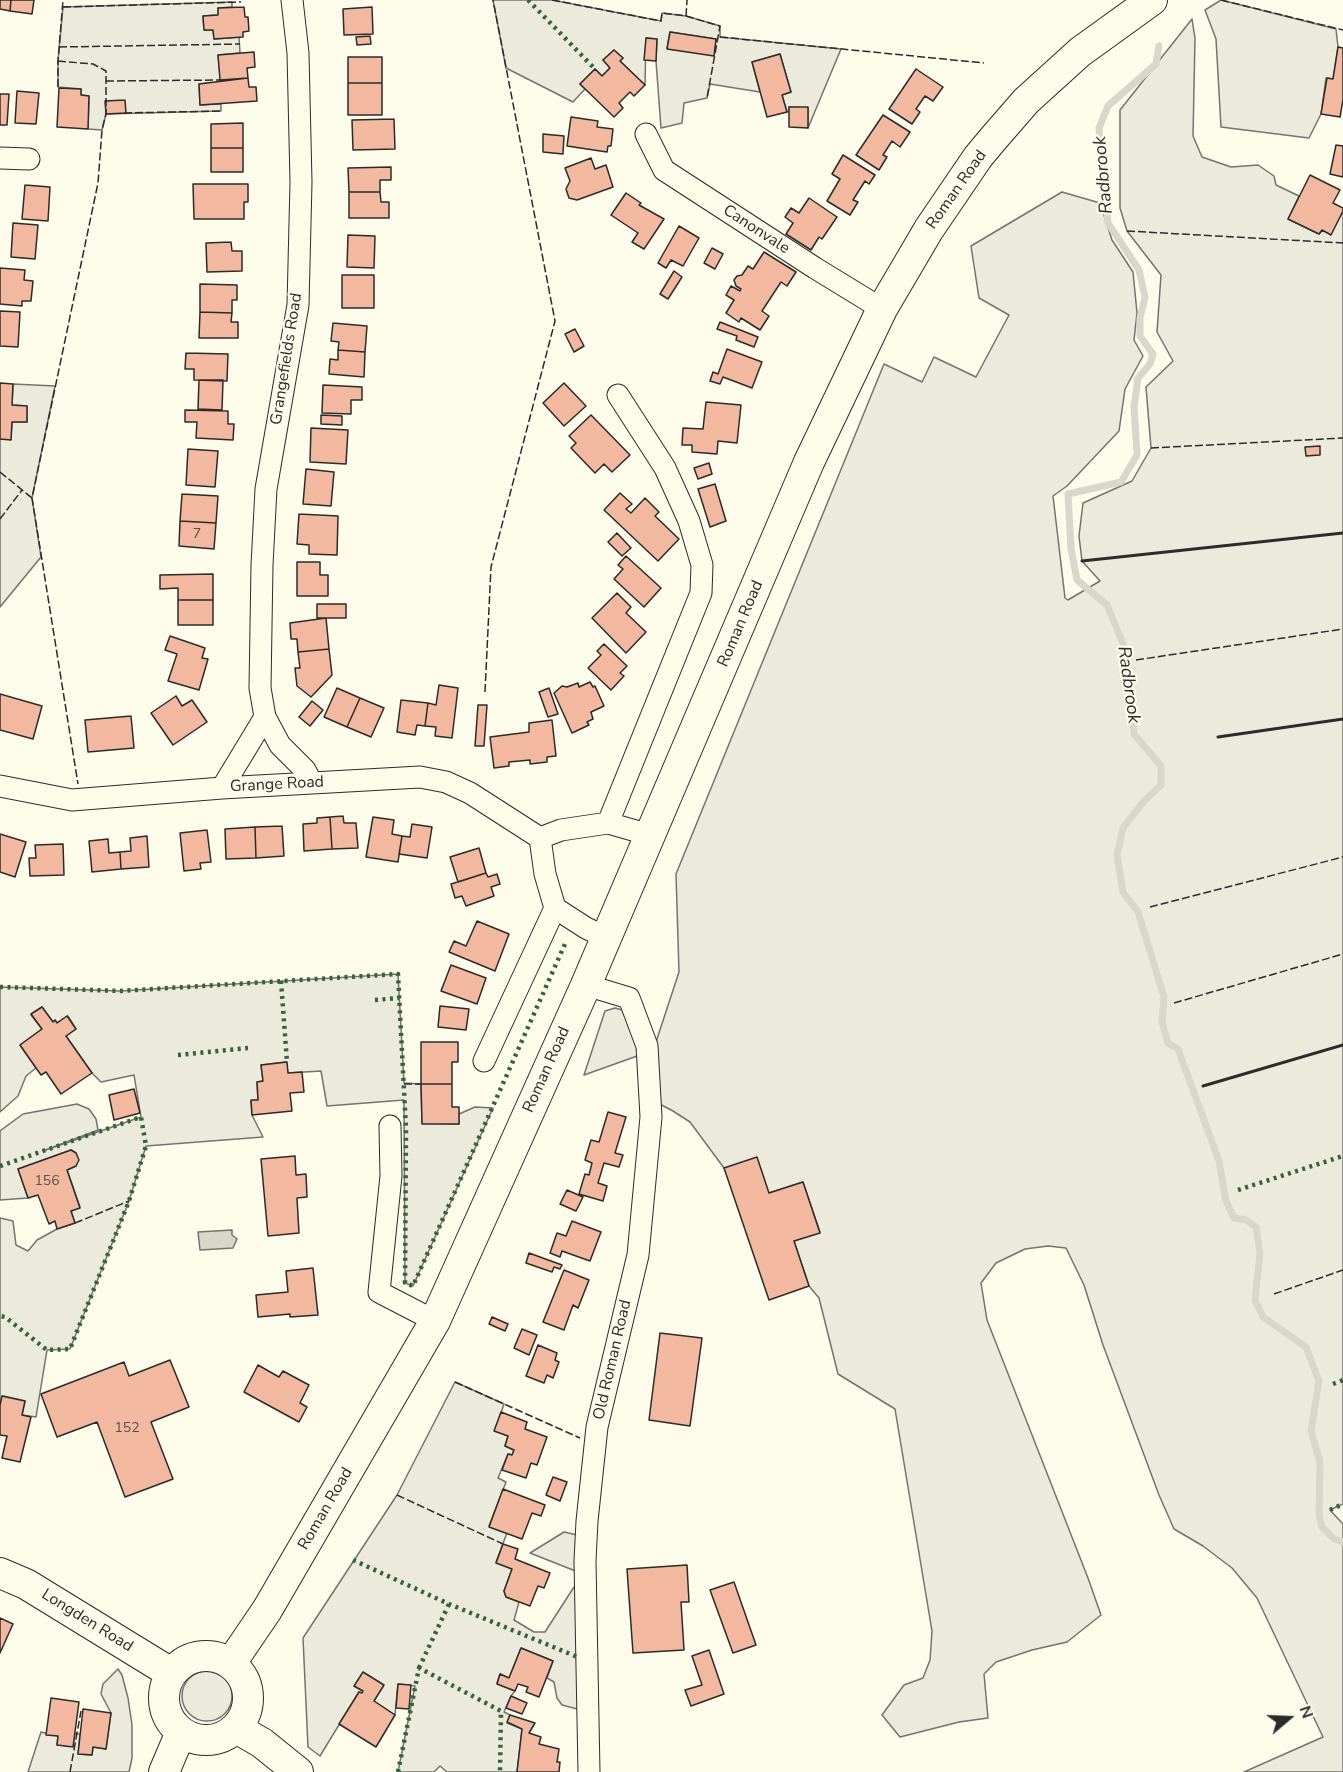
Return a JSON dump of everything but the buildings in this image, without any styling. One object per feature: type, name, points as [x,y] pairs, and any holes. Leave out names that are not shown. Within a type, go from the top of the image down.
[{"type":"main road","name":"Roman Road","points":[[231,1663],[267,1610],[435,1321],[586,985],[809,462],[882,309],[929,229],[978,157],[1026,101],[1080,52],[1152,0]]},
{"type":"main road","name":"Longden Road","points":[[0,1573],[26,1584],[171,1673]]},
{"type":"main road","points":[[207,1655],[222,1658],[231,1663],[246,1681],[249,1696],[248,1707],[242,1721],[236,1728],[220,1738],[201,1740],[181,1732],[168,1716],[164,1701],[171,1673],[187,1660],[207,1655]]},
{"type":"main road","points":[[236,1728],[262,1743],[298,1772]]},
{"type":"main road","points":[[164,1772],[181,1732]]},
{"type":"street","name":"Grangefields Road","points":[[292,0],[298,53],[301,182],[298,305],[266,489],[260,688],[265,717],[280,745],[304,770],[312,783]]},
{"type":"street","name":"Canonvale","points":[[646,134],[664,170],[882,309]]},
{"type":"street","points":[[0,158],[29,159]]},
{"type":"street","points":[[608,823],[701,593],[702,574],[702,565],[689,520],[670,478],[618,395]]},
{"type":"street","points":[[222,788],[265,717]]},
{"type":"street","name":"Grange Road","points":[[0,786],[72,800],[222,788],[420,777],[446,782],[470,793],[540,838]]},
{"type":"street","points":[[605,937],[555,908],[545,874],[540,838],[561,830],[608,823],[650,835]]},
{"type":"street","points":[[484,1061],[555,908]]},
{"type":"street","name":"Old Roman Road","points":[[586,985],[629,998],[647,1046],[651,1118],[638,1255],[597,1427],[587,1521],[585,1562],[589,1772]]},
{"type":"street","points":[[390,1126],[390,1176],[379,1292],[435,1321]]},
{"type":"shaded area","points":[[493,0],[552,0],[661,21],[662,13],[686,16],[720,26],[720,37],[841,49],[808,128],[808,108],[789,107],[787,112],[782,95],[791,92],[780,54],[752,62],[760,92],[710,84],[707,98],[684,103],[682,123],[661,128],[656,61],[657,39],[646,38],[645,85],[620,61],[623,58],[614,50],[603,60],[610,68],[602,76],[595,69],[580,84],[585,89],[573,102],[506,68]],"holes":[[[670,32],[716,39],[714,55],[667,48]]]},
{"type":"shaded area","points":[[1221,0],[1336,29],[1338,47],[1333,79],[1326,78],[1321,114],[1309,138],[1221,127],[1216,39],[1205,10]]},
{"type":"shaded area","points":[[232,2],[232,7],[218,8],[218,15],[203,16],[204,30],[213,30],[214,39],[239,37],[240,53],[218,55],[221,82],[199,84],[200,105],[221,104],[221,111],[106,114],[102,130],[88,129],[89,96],[81,95],[81,89],[58,87],[63,7]]},
{"type":"shaded area","points":[[1192,19],[1195,38],[1193,136],[1202,157],[1231,167],[1258,165],[1274,176],[1276,185],[1299,196],[1288,219],[1319,234],[1343,211],[1343,1504],[1330,1510],[1343,1524],[1343,1772],[1244,1772],[1323,1737],[1257,1598],[1232,1568],[1203,1546],[1174,1529],[1103,1345],[1084,1285],[1066,1248],[1048,1246],[1025,1249],[996,1263],[981,1283],[987,1320],[1101,1615],[1067,1642],[996,1662],[984,1674],[988,1718],[959,1722],[900,1737],[882,1715],[904,1685],[923,1678],[930,1660],[932,1631],[895,1409],[838,1374],[819,1298],[809,1286],[794,1241],[820,1232],[803,1182],[769,1193],[724,1168],[690,1122],[654,1101],[656,1042],[679,972],[676,874],[884,364],[922,382],[934,357],[976,377],[1009,315],[979,298],[971,246],[1062,192],[1100,203],[1112,240],[1133,272],[1137,313],[1134,340],[1143,356],[1125,389],[1119,431],[1067,486],[1053,496],[1065,598],[1068,600],[1100,581],[1082,561],[1079,536],[1083,503],[1132,481],[1151,448],[1146,387],[1173,361],[1157,332],[1161,275],[1127,231],[1120,208],[1120,110]]},
{"type":"shaded area","points":[[13,384],[55,386],[32,498],[41,557],[0,607],[0,439],[11,439],[12,422],[27,422],[27,406],[12,405]]},
{"type":"shaded area","points":[[398,974],[404,1083],[421,1084],[422,1123],[459,1124],[459,1114],[475,1107],[493,1108],[413,1286],[405,1283],[404,1100],[327,1106],[321,1071],[288,1073],[286,1062],[261,1065],[263,1081],[257,1082],[258,1100],[251,1101],[252,1115],[263,1137],[146,1146],[129,1201],[70,1349],[47,1350],[36,1417],[22,1415],[25,1401],[3,1396],[0,1405],[0,1218],[13,1221],[16,1245],[28,1251],[37,1240],[57,1229],[75,1223],[71,1211],[80,1207],[67,1170],[76,1166],[78,1160],[76,1153],[71,1150],[18,1169],[28,1198],[0,1200],[0,1131],[23,1114],[77,1104],[89,1109],[96,1119],[98,1130],[43,1151],[141,1117],[134,1075],[101,1082],[66,1036],[76,1029],[68,1016],[57,1023],[55,1020],[53,1022],[42,1007],[31,1015],[42,1029],[20,1045],[36,1068],[26,1076],[18,1096],[0,1112],[0,987],[120,991]]},
{"type":"shaded area","points":[[615,1008],[626,1011],[640,1055],[584,1075],[605,1011]]},
{"type":"shaded area","points":[[232,1230],[232,1235],[237,1239],[233,1248],[200,1250],[198,1232]]},
{"type":"shaded area","points":[[455,1382],[504,1404],[495,1430],[508,1436],[505,1446],[514,1450],[512,1455],[508,1454],[498,1478],[506,1482],[489,1526],[507,1533],[496,1562],[512,1569],[504,1591],[506,1597],[519,1602],[514,1620],[534,1632],[545,1632],[574,1587],[578,1587],[581,1710],[562,1705],[557,1698],[554,1682],[547,1678],[553,1661],[521,1648],[509,1678],[500,1674],[497,1683],[515,1691],[504,1712],[510,1715],[507,1723],[522,1729],[517,1772],[447,1772],[440,1766],[434,1772],[398,1772],[415,1686],[398,1684],[395,1715],[374,1701],[383,1685],[354,1686],[363,1691],[359,1692],[320,1756],[308,1747],[303,1638],[397,1495]]},
{"type":"shaded area","points":[[564,1532],[577,1535],[578,1572],[530,1553]]},
{"type":"shaded area","points":[[118,1669],[122,1675],[128,1698],[132,1725],[132,1758],[129,1772],[28,1772],[41,1732],[58,1736],[57,1745],[73,1746],[75,1733],[80,1734],[78,1754],[92,1755],[93,1747],[106,1749],[111,1713],[101,1694],[103,1684]]},
{"type":"shaded area","points":[[212,1671],[225,1678],[231,1686],[231,1706],[225,1714],[217,1720],[202,1721],[189,1714],[183,1706],[182,1691],[189,1678],[197,1672]]},
{"type":"waterway","name":"Radbrook","points":[[1159,46],[1156,64],[1108,106],[1099,128],[1108,223],[1139,270],[1145,297],[1140,318],[1140,336],[1153,354],[1150,364],[1138,378],[1134,407],[1137,455],[1121,482],[1068,494],[1071,549],[1077,580],[1107,605],[1126,651],[1134,734],[1161,766],[1161,785],[1144,801],[1123,828],[1117,855],[1123,892],[1138,912],[1164,997],[1162,1022],[1168,1043],[1178,1049],[1219,1161],[1226,1201],[1234,1218],[1246,1220],[1256,1227],[1260,1253],[1255,1300],[1263,1317],[1306,1347],[1319,1381],[1311,1431],[1320,1462],[1319,1515],[1322,1527],[1334,1539],[1343,1542]]},
{"type":"hedge","points":[[528,0],[595,69]]},
{"type":"hedge","points":[[0,987],[120,991],[398,974],[406,1129],[405,1283],[413,1286],[565,944]]},
{"type":"hedge","points":[[281,981],[287,1062]]},
{"type":"hedge","points":[[375,1000],[399,998]]},
{"type":"hedge","points":[[178,1055],[248,1048]]},
{"type":"hedge","points":[[0,1166],[141,1117],[146,1146],[129,1201],[70,1349],[47,1350],[5,1317],[0,1316]]},
{"type":"hedge","points":[[1238,1190],[1343,1156]]},
{"type":"hedge","points":[[1333,1384],[1343,1380]]},
{"type":"hedge","points":[[1330,1510],[1343,1504]]},
{"type":"hedge","points":[[353,1560],[449,1604],[580,1658]]},
{"type":"hedge","points":[[419,1668],[449,1604]]},
{"type":"hedge","points":[[398,1772],[419,1668],[501,1711],[500,1772]]},
{"type":"fence","points":[[58,87],[63,0]]},
{"type":"fence","points":[[485,692],[491,567],[555,321],[493,0]]},
{"type":"fence","points":[[552,0],[661,21],[662,13],[686,16],[687,0]]},
{"type":"fence","points":[[1221,0],[1343,30]]},
{"type":"fence","points":[[63,7],[241,2]]},
{"type":"fence","points":[[686,16],[720,26],[707,98]]},
{"type":"fence","points":[[720,37],[984,63]]},
{"type":"fence","points":[[59,47],[240,44]]},
{"type":"fence","points":[[58,61],[93,64],[106,71],[106,114],[102,130],[98,183],[32,498],[78,784]]},
{"type":"fence","points":[[106,81],[220,80]]},
{"type":"fence","points":[[124,113],[221,111]]},
{"type":"fence","points":[[1127,231],[1343,243]]},
{"type":"fence","points":[[1151,448],[1343,438]]},
{"type":"fence","points":[[0,472],[32,498]]},
{"type":"fence","points":[[0,519],[22,490]]},
{"type":"fence","points":[[1136,660],[1343,629]]},
{"type":"fence","points":[[1150,907],[1343,857]]},
{"type":"fence","points":[[1174,1003],[1343,954]]},
{"type":"fence","points":[[404,1084],[421,1084]]},
{"type":"fence","points":[[75,1223],[129,1201]]},
{"type":"fence","points":[[1274,1294],[1343,1270]]},
{"type":"fence","points":[[455,1382],[580,1438]]},
{"type":"fence","points":[[397,1495],[503,1544]]},
{"type":"fence","points":[[70,1772],[81,1711]]},
{"type":"wall","points":[[1082,561],[1343,533]]},
{"type":"wall","points":[[1218,737],[1343,719]]},
{"type":"wall","points":[[1203,1086],[1343,1045]]}]
